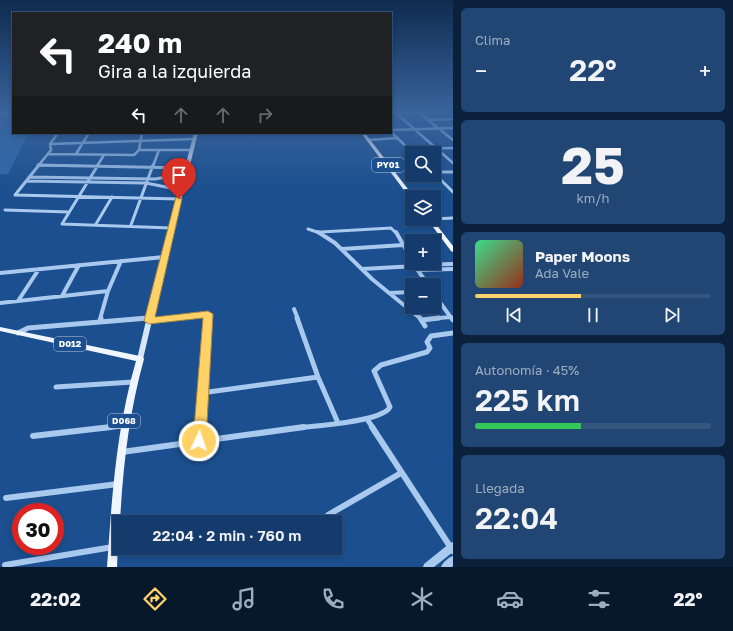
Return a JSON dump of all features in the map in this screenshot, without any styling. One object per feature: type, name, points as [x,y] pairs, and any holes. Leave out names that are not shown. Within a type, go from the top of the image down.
[{"type":"highway","name":"PY01","points":[[368,140],[407,190]]},
{"type":"highway","points":[[434,226],[453,250]]},
{"type":"main road","name":"D068","points":[[116,515],[124,426],[133,382],[194,139]]},
{"type":"main road","name":"D012","points":[[0,329],[140,359]]},
{"type":"main road","name":"D068","points":[[112,567],[113,555]]},
{"type":"street","points":[[55,138],[51,144],[51,150],[29,176],[16,195],[179,199]]},
{"type":"street","points":[[76,154],[85,138]]},
{"type":"street","points":[[368,140],[391,138]]},
{"type":"street","points":[[398,138],[406,146]]},
{"type":"street","points":[[425,138],[434,146]]},
{"type":"street","points":[[51,144],[194,139]]},
{"type":"street","points":[[48,154],[134,155],[139,150],[140,141]]},
{"type":"street","points":[[441,148],[453,148]]},
{"type":"street","points":[[139,150],[191,150]]},
{"type":"street","points":[[131,225],[159,150]]},
{"type":"street","points":[[441,152],[453,163]]},
{"type":"street","points":[[104,155],[62,224],[131,225],[171,228]]},
{"type":"street","points":[[38,165],[98,165],[104,167],[187,168]]},
{"type":"street","points":[[441,173],[453,172]]},
{"type":"street","points":[[26,181],[147,181],[185,174]]},
{"type":"street","points":[[29,176],[147,181],[181,190]]},
{"type":"street","points":[[441,180],[453,192]]},
{"type":"street","points":[[96,224],[112,197]]},
{"type":"street","points":[[5,210],[69,212]]},
{"type":"street","points":[[441,218],[453,218]]},
{"type":"street","points":[[308,229],[320,232],[391,228],[394,229],[405,248]]},
{"type":"street","points":[[320,232],[342,249],[388,293],[422,320],[425,326]]},
{"type":"street","points":[[342,249],[403,245]]},
{"type":"street","points":[[0,273],[164,257]]},
{"type":"street","points":[[100,321],[108,292],[120,261]]},
{"type":"street","points":[[441,265],[453,264]]},
{"type":"street","points":[[62,296],[79,265]]},
{"type":"street","points":[[362,269],[405,267]]},
{"type":"street","points":[[441,268],[453,269]]},
{"type":"street","points":[[18,301],[39,269]]},
{"type":"street","points":[[0,303],[108,292]]},
{"type":"street","points":[[388,293],[405,292]]},
{"type":"street","points":[[441,304],[451,318]]},
{"type":"street","points":[[294,309],[318,377],[338,423]]},
{"type":"street","points":[[18,333],[28,328],[100,321],[150,319],[208,314],[201,393],[199,441]]},
{"type":"street","points":[[422,320],[451,318]]},
{"type":"street","points":[[121,452],[366,419],[386,413],[390,407],[374,371],[375,369],[381,365],[427,352],[430,348],[427,342],[430,336],[453,334]]},
{"type":"street","points":[[201,393],[318,377]]},
{"type":"street","points":[[56,387],[133,382]]},
{"type":"street","points":[[366,419],[452,549],[427,567]]},
{"type":"street","points":[[33,436],[124,426]]},
{"type":"street","points":[[328,515],[401,473]]},
{"type":"street","points":[[6,498],[118,484]]},
{"type":"street","points":[[5,565],[112,546]]},
{"type":"street","points":[[445,567],[453,560]]},
{"type":"shaded area","points":[[0,138],[26,138],[8,174],[0,174]]},
{"type":"route","points":[[179,199],[149,321],[208,314],[201,393],[199,441]]}]
